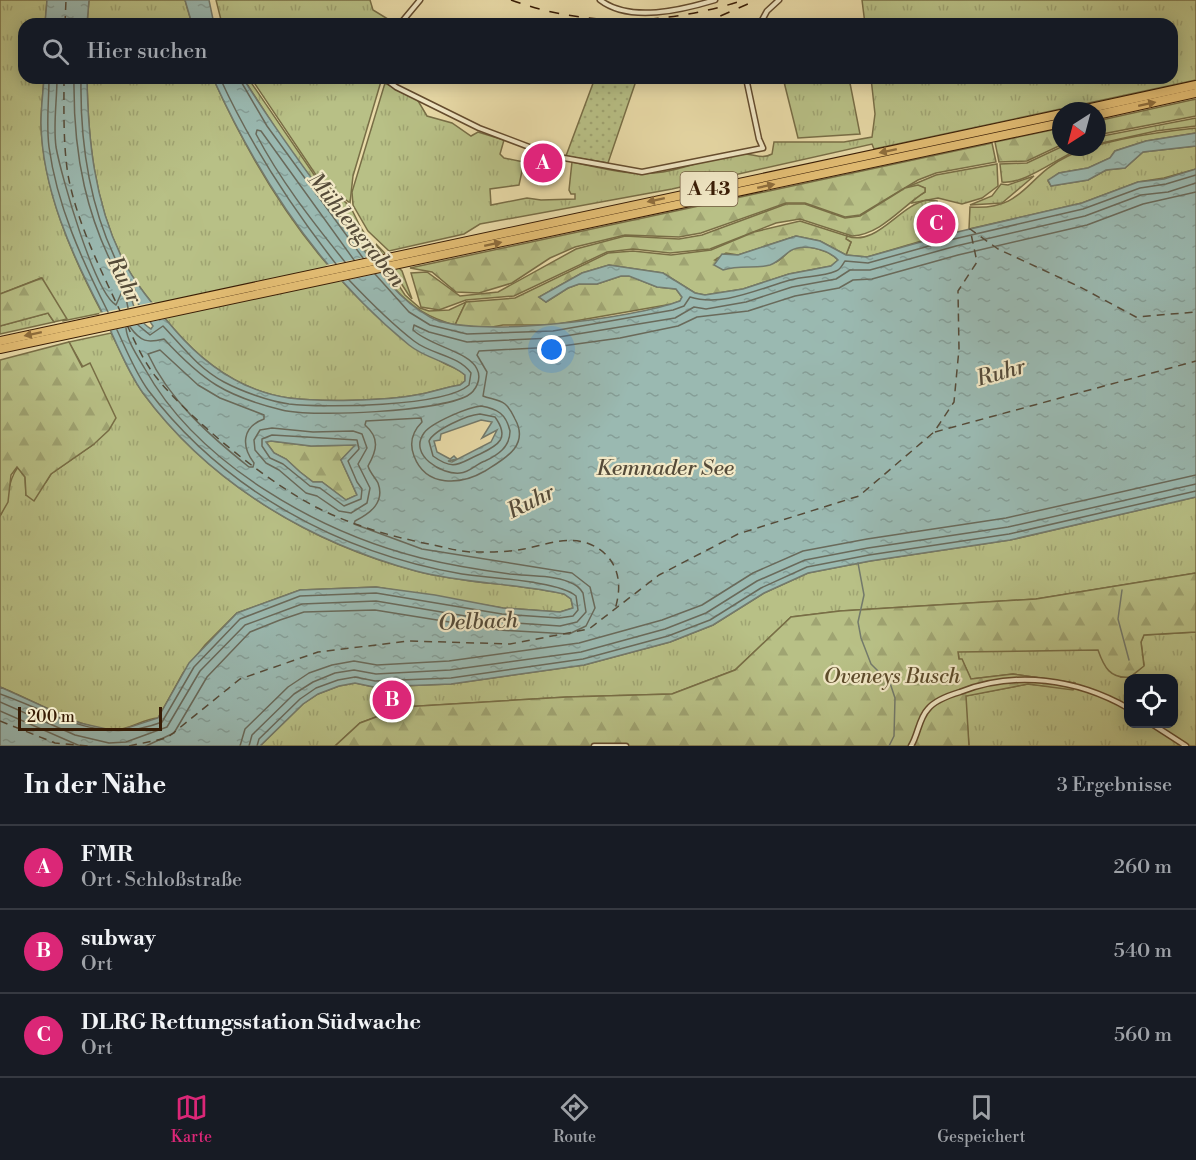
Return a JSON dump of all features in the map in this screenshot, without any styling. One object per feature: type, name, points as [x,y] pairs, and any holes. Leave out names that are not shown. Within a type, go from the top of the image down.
[{"type":"highway","points":[[1106,105],[1196,85]]},
{"type":"highway","points":[[1106,113],[1196,93]]},
{"type":"highway","name":"A 43","points":[[434,253],[1052,116]]},
{"type":"highway","name":"A 43","points":[[0,341],[69,330],[1052,125]]},
{"type":"highway","name":"A 43","points":[[0,349],[69,330]]},
{"type":"street","points":[[405,18],[420,0]]},
{"type":"street","points":[[600,0],[611,8],[634,12],[661,10],[715,0]]},
{"type":"street","points":[[763,18],[767,10],[779,0]]},
{"type":"street","points":[[392,84],[479,128],[563,158],[642,172],[763,148],[747,84]]},
{"type":"street","points":[[911,746],[923,716],[933,704],[971,687],[1005,680],[1020,678],[1059,683],[1092,692],[1124,706]]},
{"type":"street","points":[[1159,728],[1186,746]]},
{"type":"street","points":[[594,746],[626,746]]},
{"type":"green space","points":[[0,0],[47,0],[46,18],[18,18],[18,84],[44,84],[41,124],[43,149],[53,198],[70,246],[102,313],[63,321],[41,278],[0,294]]},
{"type":"green space","points":[[89,0],[185,0],[190,18],[88,18]]},
{"type":"green space","points":[[216,0],[370,0],[373,10],[386,18],[220,18]]},
{"type":"green space","points":[[862,0],[1196,0],[1196,80],[1178,84],[1178,18],[864,18]]},
{"type":"green space","points":[[87,84],[216,84],[266,179],[287,212],[334,273],[395,331],[428,354],[462,372],[465,375],[465,381],[460,385],[403,397],[317,400],[272,394],[255,389],[225,374],[186,342],[138,285],[126,266],[104,213],[94,168]]},
{"type":"green space","points":[[247,84],[252,84],[317,179],[350,206],[361,228],[405,295],[420,308],[429,311],[449,310],[466,302],[455,325],[422,311],[394,288],[287,146]]},
{"type":"green space","points":[[255,84],[380,84],[353,176],[350,203],[318,178]]},
{"type":"green space","points":[[385,84],[417,99],[427,116],[452,123],[471,136],[478,132],[504,140],[500,154],[504,158],[524,162],[519,185],[490,189],[491,205],[527,198],[575,199],[575,194],[571,194],[569,190],[572,162],[618,171],[652,173],[731,155],[768,156],[772,154],[774,142],[844,142],[872,137],[875,114],[872,84],[1177,84],[1093,102],[1052,102],[1052,111],[874,149],[872,144],[672,189],[480,224],[464,234],[389,251],[368,231],[353,205],[352,192]]},
{"type":"green space","points":[[593,84],[635,84],[608,163],[566,156]]},
{"type":"green space","points":[[784,84],[850,84],[860,134],[798,138]]},
{"type":"green space","points":[[1196,99],[1196,116],[1106,133],[1106,119]]},
{"type":"green space","points":[[1196,118],[1196,126],[1156,131],[1106,142],[1106,135]]},
{"type":"green space","points":[[1196,128],[1196,133],[1146,141],[1115,151],[1110,158],[1088,168],[1059,173],[1048,181],[1051,186],[1088,180],[1106,170],[1125,168],[1143,152],[1196,146],[1196,169],[1138,182],[1082,203],[969,229],[970,207],[988,207],[1014,198],[1042,173],[1068,156],[1106,156],[1106,143],[1148,134]]},
{"type":"green space","points":[[1052,130],[1052,149],[1027,161],[999,162],[995,142]]},
{"type":"green space","points":[[992,143],[996,162],[936,173],[918,180],[860,215],[845,217],[805,203],[786,203],[701,233],[679,237],[625,235],[575,247],[550,258],[512,283],[479,293],[456,292],[432,272],[410,268]]},
{"type":"green space","points":[[1052,151],[1052,156],[1066,156],[1022,179],[1002,182],[1000,164],[1027,163]]},
{"type":"green space","points":[[997,164],[998,186],[982,198],[962,204],[938,198],[912,203],[914,198],[925,192],[925,188],[918,186],[905,188],[936,175]]},
{"type":"green space","points":[[1034,176],[1002,203],[970,205],[992,196],[1001,184],[1008,185]]},
{"type":"green space","points":[[918,185],[925,188],[925,192],[891,219],[863,234],[852,236],[800,219],[776,223],[710,249],[670,253],[633,249],[607,252],[514,296],[466,300],[439,310],[421,307],[411,273],[427,272],[460,296],[498,292],[576,249],[625,236],[679,239],[702,235],[786,204],[805,204],[845,218],[860,216],[905,188]]},
{"type":"green space","points":[[927,200],[937,201],[938,216],[932,218],[927,224],[932,238],[867,257],[846,255],[851,242],[846,239],[847,236],[858,238],[868,236],[907,209]]},
{"type":"green space","points":[[800,221],[847,236],[846,239],[851,242],[846,255],[820,241],[796,236],[738,255],[726,253],[715,260],[746,265],[768,264],[778,261],[795,248],[806,247],[824,251],[838,260],[831,266],[789,274],[743,289],[705,295],[695,293],[663,273],[609,265],[582,273],[539,297],[546,302],[579,284],[597,284],[621,276],[630,276],[657,287],[676,289],[682,297],[680,301],[672,304],[552,325],[503,325],[487,328],[455,325],[466,302],[515,298],[608,253],[633,251],[671,255],[711,250],[754,232]]},
{"type":"green space","points":[[376,244],[402,271],[412,299],[408,294]]},
{"type":"green space","points":[[42,278],[67,319],[54,322],[48,313],[0,326],[0,294]]},
{"type":"green space","points":[[48,313],[54,322],[0,334],[0,326]]},
{"type":"green space","points":[[111,333],[138,386],[169,425],[230,481],[264,505],[337,544],[376,559],[434,575],[564,594],[571,599],[573,608],[560,612],[503,608],[376,587],[300,590],[237,613],[205,645],[183,673],[158,718],[119,730],[100,729],[72,720],[0,687],[0,516],[14,472],[18,467],[25,477],[26,495],[94,444],[94,374],[90,364],[83,367],[69,342]]},
{"type":"green space","points":[[69,342],[82,367],[90,363],[116,418],[109,430],[94,444],[51,474],[34,501],[26,495],[25,477],[17,467],[11,475],[8,502],[0,516],[0,360]]},
{"type":"green space","points":[[266,442],[311,446],[356,445],[341,460],[357,495],[346,500],[322,482],[313,482],[286,459],[274,453]]},
{"type":"green space","points":[[1196,497],[1196,573],[1036,599],[840,611],[791,617],[735,670],[672,694],[567,697],[403,707],[360,723],[335,746],[260,746],[303,704],[318,694],[339,686],[355,683],[374,687],[451,684],[584,665],[670,642],[713,625],[764,593],[808,573],[870,561],[1010,540]]},
{"type":"green space","name":"Oveneys Busch","points":[[1196,573],[1196,632],[1144,635],[1141,642],[1144,666],[1134,674],[1124,674],[1124,677],[1109,671],[1098,650],[958,652],[959,659],[962,659],[971,679],[1013,674],[1075,683],[1073,690],[1028,684],[966,696],[969,746],[335,746],[360,723],[403,707],[567,697],[672,694],[735,670],[791,617],[840,611],[1036,599]]},
{"type":"green space","points":[[1196,632],[1196,746],[969,746],[965,696],[1028,684],[1073,689],[1075,683],[1013,674],[971,679],[962,660],[959,659],[958,651],[1098,650],[1121,677],[1124,677],[1124,728],[1178,728],[1178,674],[1134,674],[1144,665],[1141,642],[1144,635]]},
{"type":"water","points":[[47,0],[89,0],[88,18],[46,18]]},
{"type":"water","points":[[185,0],[209,0],[213,18],[190,18]]},
{"type":"water","name":"Kemnader See","points":[[44,84],[87,84],[91,146],[104,213],[121,256],[138,285],[186,342],[225,374],[255,389],[272,394],[317,400],[387,399],[422,394],[460,385],[465,381],[465,375],[409,345],[378,318],[321,256],[273,188],[231,116],[216,84],[247,84],[371,260],[403,298],[430,317],[450,324],[480,327],[515,327],[592,320],[658,308],[680,301],[682,297],[676,289],[657,287],[629,276],[621,276],[597,284],[579,284],[546,302],[539,297],[582,273],[609,265],[663,273],[695,293],[705,295],[743,289],[789,274],[831,266],[838,260],[822,250],[802,247],[790,251],[770,265],[723,270],[714,265],[722,254],[738,255],[796,236],[820,241],[846,255],[867,257],[953,233],[1082,203],[1138,182],[1164,179],[1196,169],[1196,497],[1010,540],[870,561],[808,573],[764,593],[713,625],[670,642],[584,665],[451,684],[374,687],[355,683],[339,686],[318,694],[303,704],[260,746],[0,746],[0,687],[80,723],[111,730],[124,729],[158,718],[189,663],[237,613],[300,590],[376,587],[503,608],[560,612],[573,608],[571,599],[564,594],[434,575],[376,559],[337,544],[264,505],[198,455],[169,425],[137,384],[80,268],[53,197],[43,148],[41,123]],"holes":[[[135,299],[153,326],[151,329],[145,324],[132,300]],[[481,420],[492,422],[482,438],[497,430],[491,442],[452,462],[448,461],[457,459],[454,456],[450,459],[437,452],[434,441],[440,440],[441,434]],[[266,442],[311,446],[355,445],[341,460],[357,495],[346,500],[322,482],[313,482],[286,459],[274,453]]]},
{"type":"water","points":[[1196,133],[1196,146],[1143,152],[1125,168],[1106,170],[1088,180],[1051,186],[1048,180],[1059,173],[1088,168],[1110,158],[1115,151],[1146,141]]},
{"type":"pier","points":[[372,256],[385,272],[339,282],[326,265]]},
{"type":"pier","points":[[154,302],[169,318],[108,331],[99,313]]},
{"type":"waterway","points":[[858,563],[864,595],[858,622],[861,638],[871,664],[890,683],[895,698],[894,736],[889,746]]},
{"type":"waterway","points":[[1122,590],[1118,619],[1129,660]]},
{"type":"ferry route","points":[[65,18],[66,0]]},
{"type":"ferry route","points":[[64,84],[65,151],[72,193],[90,245],[121,313]]},
{"type":"ferry route","points":[[129,746],[167,738],[240,679],[318,652],[409,641],[510,644],[589,629],[659,575],[738,534],[859,496],[934,432],[954,402],[959,349],[958,291],[977,262],[970,229],[998,249],[1080,287],[1136,317],[1196,312]]},
{"type":"ferry route","points":[[127,325],[152,371],[190,413],[259,471],[305,501],[339,518],[379,532],[464,551],[512,551],[571,540],[587,543],[605,554],[616,570],[619,588],[615,609]]},
{"type":"ferry route","points":[[935,432],[1196,361]]},
{"type":"ferry route","points":[[0,721],[55,743],[88,746]]},
{"type":"railway","points":[[511,0],[540,9],[591,18]]},
{"type":"railway","points":[[657,18],[686,14],[744,0]]},
{"type":"railway","points":[[716,18],[757,0]]},
{"type":"place","name":"FMR","points":[[543,163]]},
{"type":"place","name":"DLRG Rettungsstation Südwache","points":[[936,224]]},
{"type":"place","name":"subway","points":[[392,700]]},
{"type":"water label","name":"Mühlengraben","points":[[356,230]]},
{"type":"water label","name":"Ruhr","points":[[124,280]]},
{"type":"water label","name":"Ruhr","points":[[1001,373]]},
{"type":"water label","name":"Ruhr","points":[[531,502]]},
{"type":"water label","name":"Oelbach","points":[[478,622]]}]
